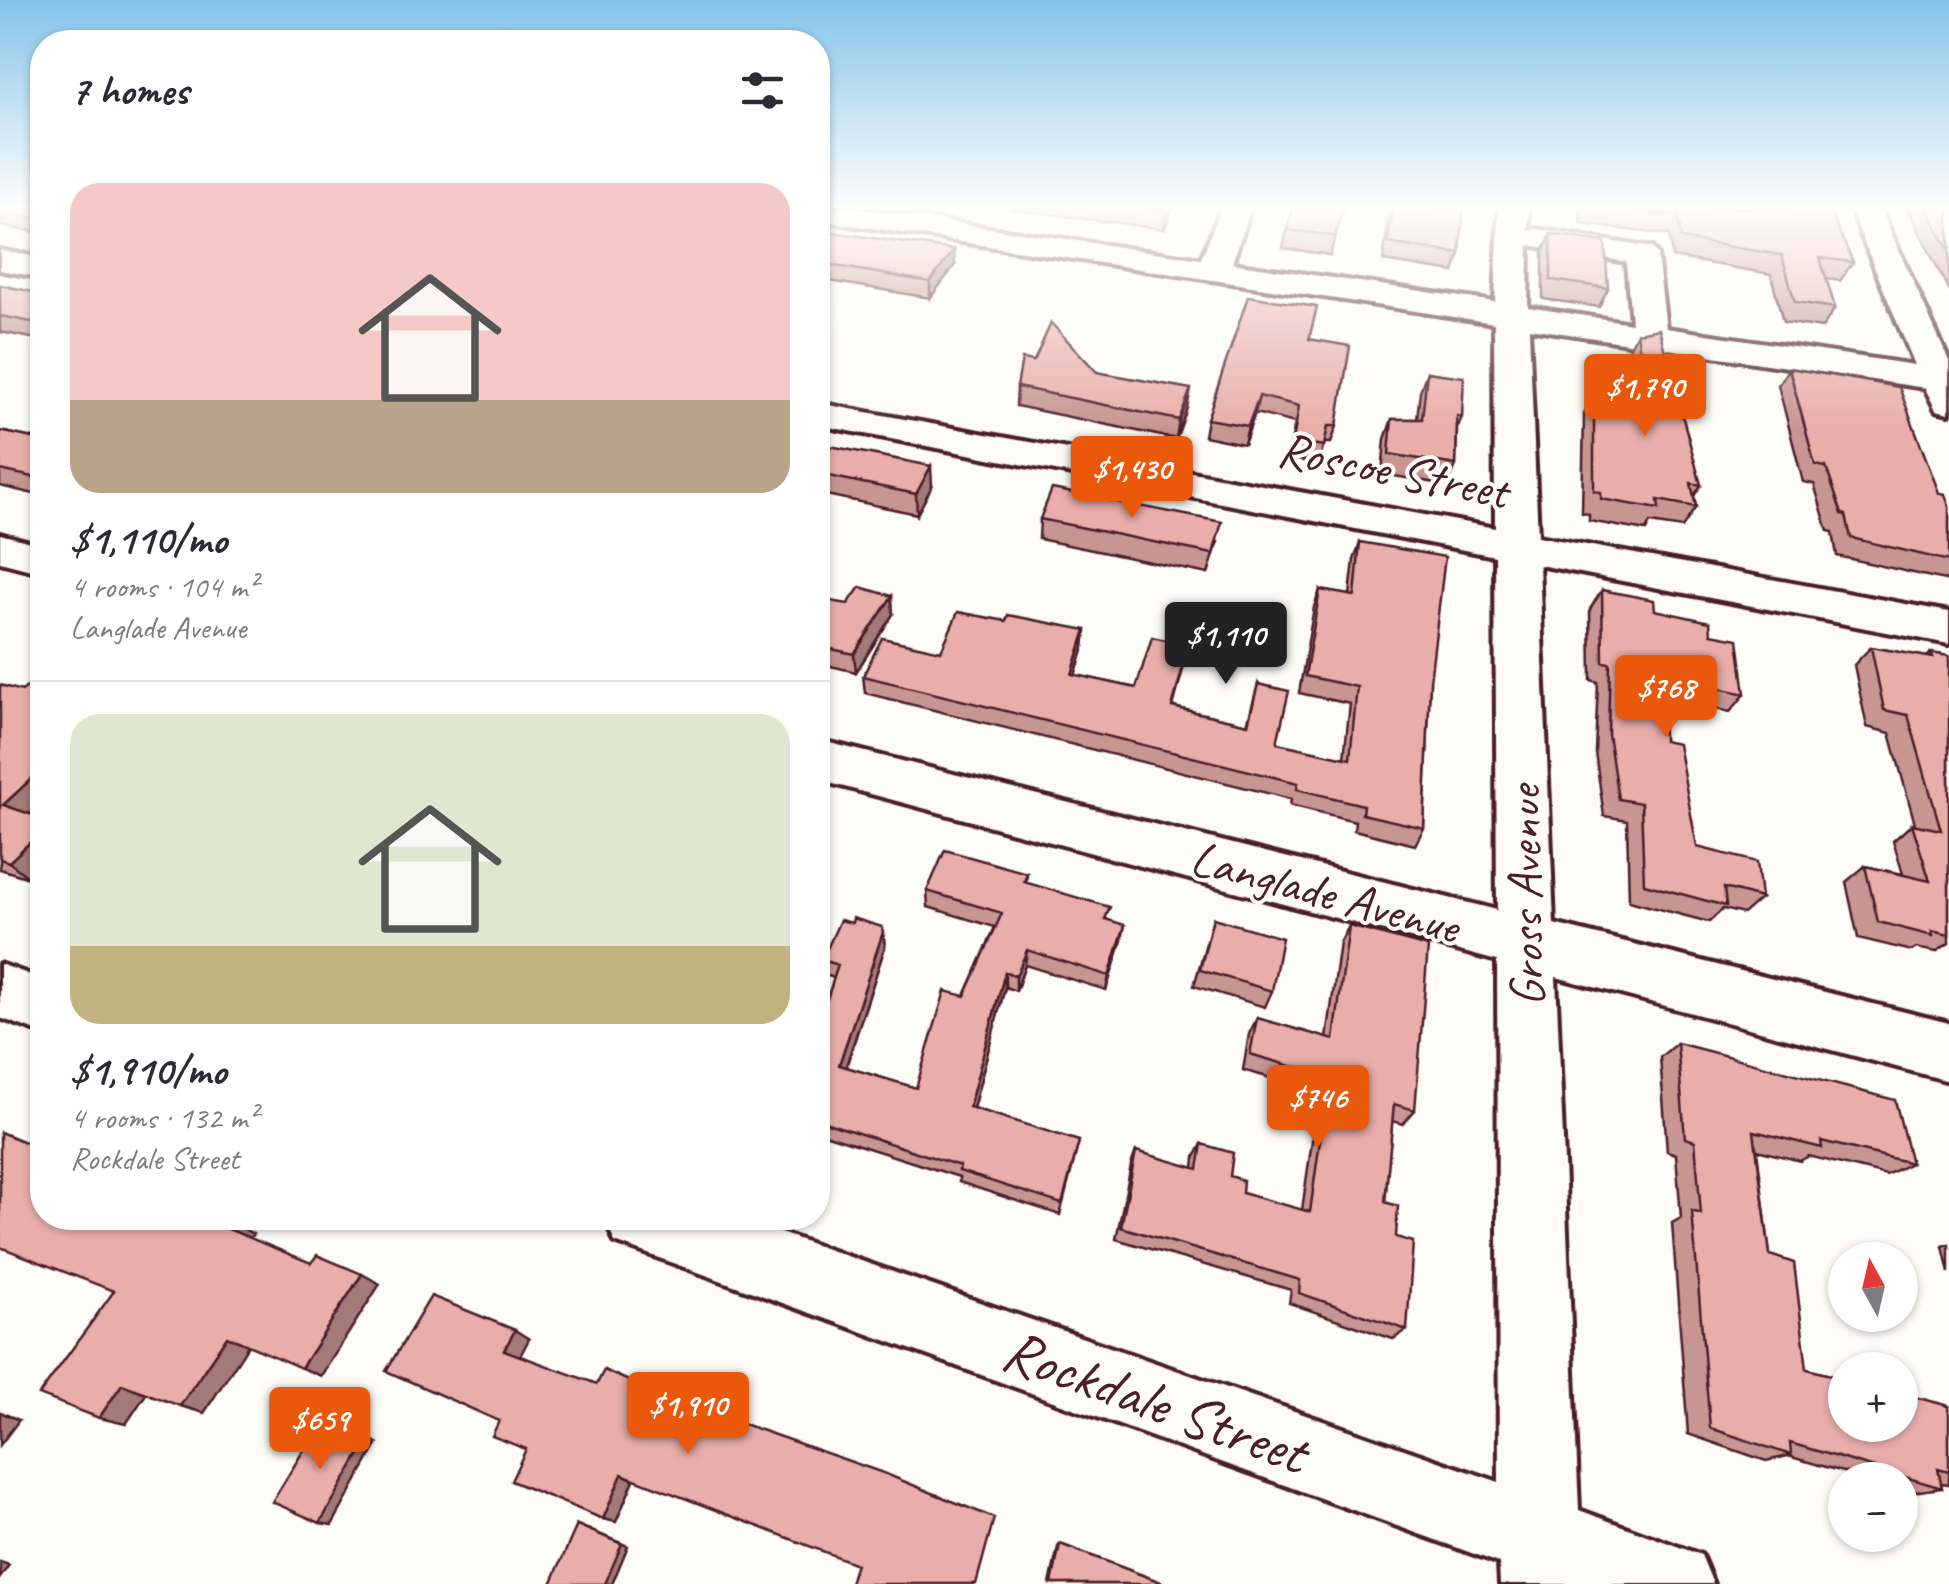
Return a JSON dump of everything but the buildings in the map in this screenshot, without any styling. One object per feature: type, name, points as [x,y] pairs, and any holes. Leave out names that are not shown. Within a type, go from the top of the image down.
[{"type":"street","points":[[1292,282],[1650,336],[1946,388]]},
{"type":"street","name":"Gross Avenue","points":[[1512,282],[1541,1561]]},
{"type":"street","points":[[1643,282],[1650,336]]},
{"type":"street","points":[[1898,282],[1946,388]]},
{"type":"street","name":"Roscoe Street","points":[[830,416],[1949,628]]},
{"type":"street","points":[[0,548],[30,556]]},
{"type":"street","name":"Langlade Avenue","points":[[830,763],[1949,1052]]},
{"type":"street","points":[[0,991],[30,1002]]},
{"type":"street","name":"Rockdale Street","points":[[671,1230],[1541,1561],[1672,1584]]}]
